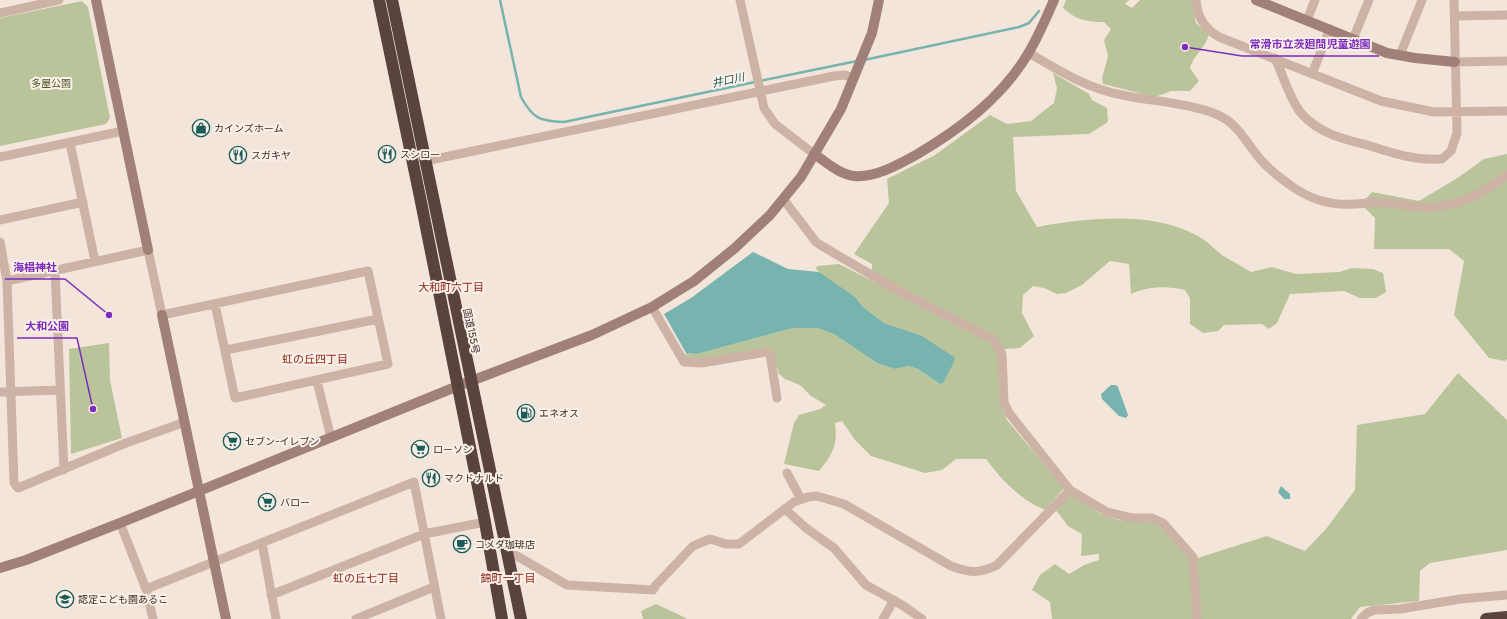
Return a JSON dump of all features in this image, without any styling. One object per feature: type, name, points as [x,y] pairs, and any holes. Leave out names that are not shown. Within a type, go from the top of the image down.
[{"type":"highway","points":[[379,0],[458,386],[485,522],[502,619]]},
{"type":"highway","name":"国道155号","points":[[392,0],[521,619]]},
{"type":"highway","points":[[1486,619],[1503,618]]},
{"type":"street","points":[[0,13],[40,2],[59,0]]},
{"type":"street","points":[[96,0],[226,619]]},
{"type":"street","points":[[740,0],[764,108],[774,124],[814,154],[843,172],[853,176],[869,176],[895,166],[946,137],[970,119],[1005,86],[1029,53],[1054,0]]},
{"type":"street","points":[[0,568],[26,560],[458,386],[592,335],[652,307],[710,269],[735,248],[784,200],[801,177],[841,109],[872,33],[879,0]]},
{"type":"street","points":[[1196,0],[1202,20],[1213,34],[1381,101],[1434,112],[1507,111]]},
{"type":"street","points":[[1256,0],[1387,53],[1456,62],[1507,61]]},
{"type":"street","points":[[1307,20],[1316,0]]},
{"type":"street","points":[[1354,39],[1369,0]]},
{"type":"street","points":[[1400,55],[1422,0]]},
{"type":"street","points":[[1275,58],[1293,100],[1308,120],[1332,135],[1396,155],[1435,160],[1446,157],[1452,150],[1457,133],[1454,0]]},
{"type":"street","points":[[1455,16],[1507,15]]},
{"type":"street","points":[[1312,74],[1330,29]]},
{"type":"street","points":[[1029,53],[1091,87],[1120,95],[1201,110],[1222,117],[1239,131],[1261,160],[1284,180],[1302,193],[1320,200],[1344,204],[1377,202],[1420,208],[1444,206],[1462,202],[1482,193],[1507,175]]},
{"type":"street","points":[[425,161],[834,76],[845,75],[853,78]]},
{"type":"street","points":[[0,157],[123,131]]},
{"type":"street","points":[[70,143],[96,261]]},
{"type":"street","points":[[784,200],[816,242],[897,290],[994,340],[1002,354],[1004,402],[1009,414],[1070,490],[1107,512],[1132,518],[1152,518],[1163,523],[1193,557],[1197,619]]},
{"type":"street","points":[[0,220],[83,202]]},
{"type":"street","points":[[0,242],[7,281],[14,483],[18,488],[126,443],[185,422]]},
{"type":"street","points":[[7,281],[148,250]]},
{"type":"street","points":[[55,270],[64,470]]},
{"type":"street","points":[[162,315],[368,271],[388,364],[235,398],[215,304]]},
{"type":"street","points":[[652,307],[684,362],[702,363],[766,352],[770,354],[773,364],[777,398]]},
{"type":"street","points":[[226,350],[378,319]]},
{"type":"street","points":[[317,381],[331,438]]},
{"type":"street","points":[[0,392],[60,390]]},
{"type":"street","points":[[787,473],[801,499]]},
{"type":"street","points":[[146,589],[414,482],[441,619]]},
{"type":"street","points":[[508,554],[517,556],[567,585],[653,590],[693,546],[710,539],[726,544],[739,544],[785,509],[801,499],[817,496],[844,504],[951,566],[966,572],[976,572],[986,570],[997,564],[1070,490]]},
{"type":"street","points":[[785,509],[806,528],[834,548],[866,585],[894,600],[922,619]]},
{"type":"street","points":[[271,596],[424,534],[485,522]]},
{"type":"street","points":[[120,523],[146,589],[153,619]]},
{"type":"street","points":[[262,543],[276,619]]},
{"type":"street","points":[[356,619],[434,587]]},
{"type":"street","points":[[1361,619],[1367,613],[1374,610],[1400,609],[1460,599],[1507,596]]},
{"type":"street","points":[[883,619],[894,600]]},
{"type":"green space","points":[[1066,0],[1129,0],[1125,4],[1132,8],[1140,0],[1192,0],[1196,23],[1209,35],[1190,68],[1199,81],[1190,91],[1171,91],[1155,97],[1103,84],[1102,78],[1108,56],[1104,40],[1111,29],[1104,22],[1087,21],[1072,15],[1063,8]]},
{"type":"green space","name":"多屋公園","points":[[82,1],[88,7],[110,118],[106,124],[0,146],[0,18]]},
{"type":"green space","points":[[1053,73],[1089,94],[1092,100],[1107,108],[1108,122],[1089,134],[1013,137],[1016,191],[1037,227],[1099,219],[1143,220],[1163,223],[1183,229],[1201,238],[1222,255],[1251,272],[1272,267],[1296,274],[1339,272],[1352,268],[1373,269],[1383,273],[1386,292],[1376,298],[1360,298],[1344,291],[1290,294],[1277,323],[1269,329],[1262,324],[1224,325],[1218,331],[1203,333],[1190,324],[1190,298],[1185,290],[1158,288],[1145,289],[1131,294],[1129,264],[1110,261],[1082,285],[1066,293],[1057,294],[1044,288],[1033,286],[1023,295],[1022,313],[1034,336],[1020,348],[1004,349],[872,272],[872,264],[854,254],[889,203],[887,179],[935,155],[990,115],[1007,124],[1031,121],[1054,103],[1057,88]]},
{"type":"green space","points":[[1507,154],[1507,359],[1505,361],[1489,358],[1454,315],[1464,261],[1449,249],[1374,249],[1375,218],[1361,204],[1372,192],[1419,201],[1459,177],[1484,159]]},
{"type":"green space","points":[[839,264],[990,341],[999,354],[1000,403],[1007,420],[1064,488],[1045,510],[1019,495],[998,474],[986,459],[956,459],[942,470],[925,473],[871,456],[855,440],[842,421],[835,423],[835,443],[831,454],[819,471],[784,464],[794,423],[799,415],[820,409],[826,405],[811,396],[800,385],[785,379],[779,374],[771,349],[700,360],[691,360],[685,357],[686,353],[697,354],[793,328],[817,328],[834,334],[877,363],[895,369],[908,366],[918,369],[940,384],[943,383],[900,329],[884,323],[863,307],[855,297],[830,282],[816,269],[817,266]]},
{"type":"green space","points":[[109,343],[110,380],[122,438],[71,454],[69,349]]},
{"type":"green space","points":[[1458,373],[1507,420],[1507,550],[1430,563],[1420,571],[1419,601],[1360,607],[1351,619],[1052,619],[1050,602],[1032,590],[1040,575],[1055,564],[1069,574],[1084,565],[1099,560],[1099,554],[1081,556],[1082,534],[1068,526],[1055,509],[1071,495],[1101,514],[1118,520],[1159,523],[1191,560],[1267,536],[1305,551],[1326,529],[1355,490],[1357,425],[1425,414]]},
{"type":"green space","points":[[656,604],[686,619],[643,619],[641,611]]},
{"type":"water","points":[[753,252],[788,269],[819,272],[855,297],[863,307],[884,323],[922,336],[954,357],[955,360],[943,383],[940,384],[918,369],[908,366],[895,369],[877,363],[834,334],[817,328],[793,328],[697,354],[686,353],[664,314],[691,298]]},
{"type":"water","points":[[1111,385],[1116,385],[1118,387],[1128,415],[1126,418],[1119,416],[1102,399],[1101,394]]},
{"type":"water","points":[[1281,486],[1290,494],[1290,499],[1284,499],[1278,492]]},
{"type":"waterway","name":"井口川","points":[[500,0],[521,97],[529,110],[538,117],[549,121],[564,122],[755,82]]},
{"type":"waterway","name":"井口川","points":[[864,60],[1019,27],[1029,23],[1039,11]]},
{"type":"waterway","name":"井口川","points":[[760,81],[857,61]]},
{"type":"place","name":"常滑市立茨廻間児童遊園","points":[[1185,47]]},
{"type":"place","name":"カインズホーム","points":[[201,128]]},
{"type":"place","name":"スシロー","points":[[387,154]]},
{"type":"place","name":"スガキヤ","points":[[238,155]]},
{"type":"place","name":"海椙神社","points":[[109,315]]},
{"type":"place","name":"大和公園","points":[[93,409]]},
{"type":"place","name":"エネオス","points":[[526,413]]},
{"type":"place","name":"セブン-イレブン","points":[[232,441]]},
{"type":"place","name":"ローソン","points":[[420,449]]},
{"type":"place","name":"マクドナルド","points":[[431,478]]},
{"type":"place","name":"バロー","points":[[267,502]]},
{"type":"place","name":"コメダ珈琲店","points":[[462,544]]},
{"type":"place","name":"認定こども園あるこ","points":[[65,599]]},
{"type":"district","name":"大和町六丁目","points":[[451,287]]},
{"type":"district","name":"虹の丘四丁目","points":[[315,359]]},
{"type":"district","name":"虹の丘七丁目","points":[[366,578]]},
{"type":"district","name":"錦町一丁目","points":[[508,578]]}]
